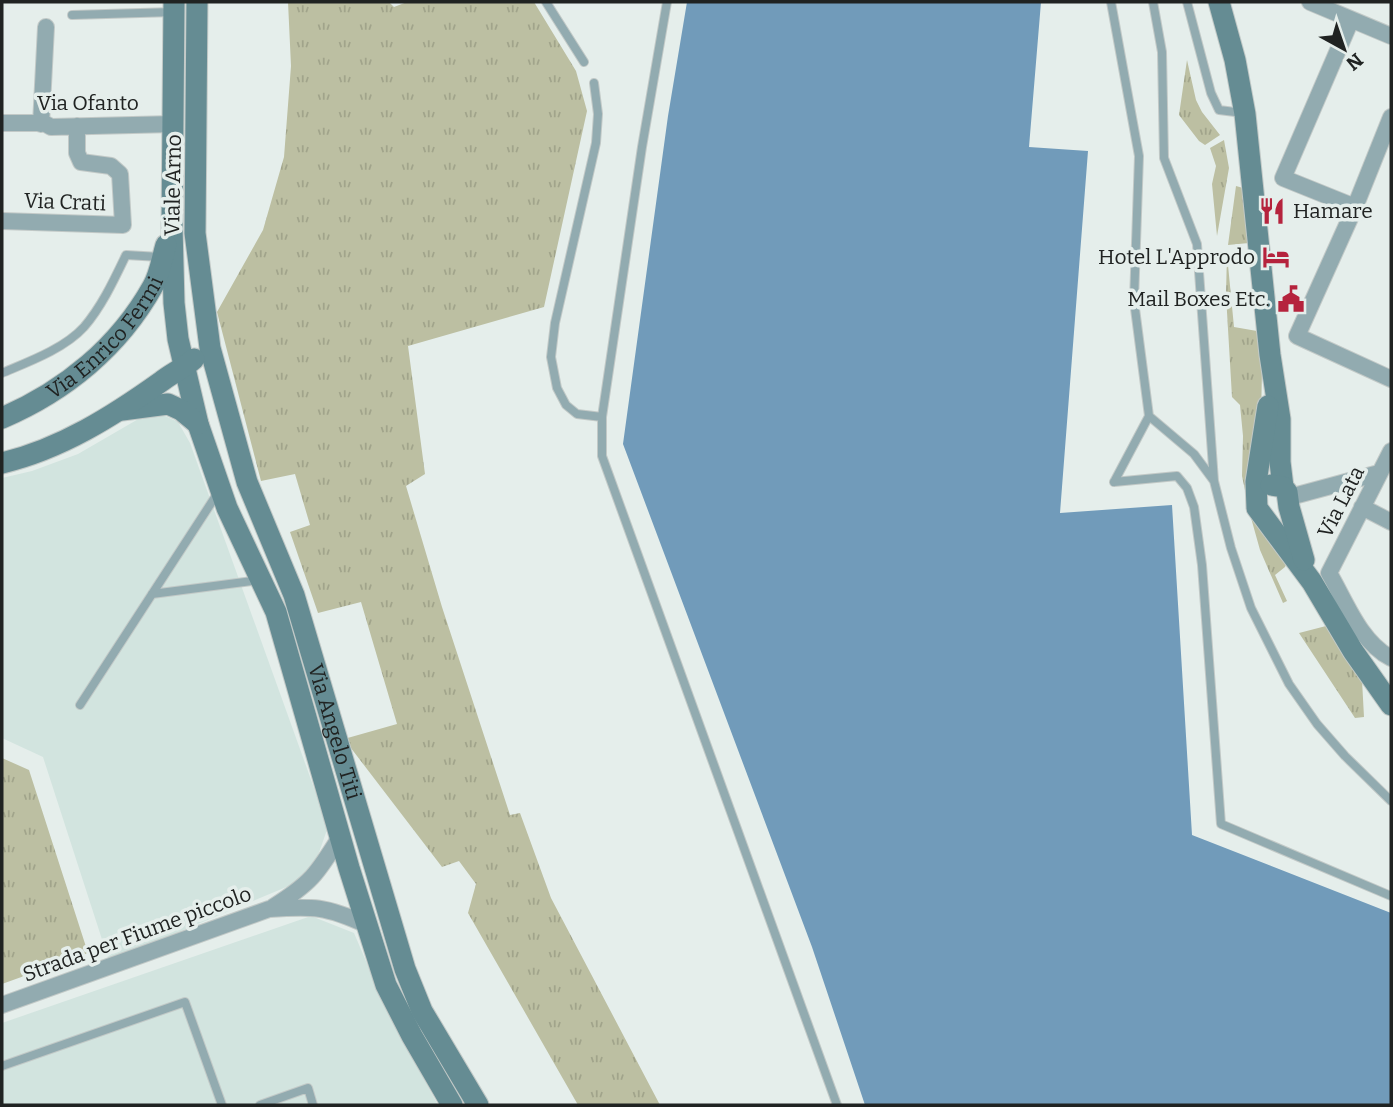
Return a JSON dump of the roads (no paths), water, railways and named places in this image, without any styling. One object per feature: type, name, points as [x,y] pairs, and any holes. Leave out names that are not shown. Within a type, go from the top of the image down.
[{"type":"main road","name":"Viale Arno","points":[[197,2],[195,233],[210,348]]},
{"type":"main road","points":[[1219,2],[1235,60],[1245,114],[1270,355],[1280,419],[1280,463],[1287,497],[1299,546],[1321,577],[1353,651],[1391,705]]},
{"type":"main road","name":"Viale Arno","points":[[174,7],[174,303],[178,339],[185,367]]},
{"type":"main road","name":"Via Enrico Fermi","points":[[2,418],[37,402],[71,379],[109,347],[130,322],[155,284],[172,226]]},
{"type":"main road","points":[[2,463],[28,457],[70,438],[120,410],[210,348]]},
{"type":"main road","name":"Via Angelo Titi","points":[[210,348],[247,482],[294,595],[405,969],[422,1011],[478,1105]]},
{"type":"main road","points":[[1270,355],[1268,419],[1256,482],[1259,507],[1321,577]]},
{"type":"main road","name":"Via Angelo Titi","points":[[185,367],[198,424],[227,508],[276,612],[386,985],[452,1105]]},
{"type":"main road","points":[[120,410],[168,404],[181,410],[198,424]]},
{"type":"main road","points":[[1274,484],[1287,497],[1284,514],[1278,518],[1270,518],[1259,507],[1259,491],[1266,485],[1274,484]]},
{"type":"street","points":[[1310,2],[1391,36]]},
{"type":"street","points":[[1351,20],[1283,178],[1355,207]]},
{"type":"street","points":[[43,123],[46,27]]},
{"type":"street","points":[[1391,117],[1355,207],[1297,336],[1391,379]]},
{"type":"street","name":"Via Ofanto","points":[[2,123],[43,123],[51,127],[174,124]]},
{"type":"street","name":"Via Crati","points":[[2,221],[123,225],[120,174],[111,166],[81,162],[77,153],[77,127]]},
{"type":"street","name":"Via Lata","points":[[1321,577],[1391,451]]},
{"type":"street","points":[[1287,497],[1379,473]]},
{"type":"street","points":[[1362,507],[1391,522]]},
{"type":"street","points":[[1321,577],[1363,632],[1377,648],[1391,657]]},
{"type":"street","points":[[269,909],[302,888],[321,869],[341,837]]},
{"type":"street","name":"Strada per Fiume piccolo","points":[[2,1005],[269,909],[310,906],[338,912],[367,925]]},
{"type":"lane","points":[[547,2],[584,62]]},
{"type":"lane","points":[[667,2],[642,147],[602,416],[603,456],[837,1105]]},
{"type":"lane","points":[[1111,2],[1139,156],[1134,301],[1149,416],[1114,482],[1177,476],[1191,498],[1202,565],[1220,824],[1391,895]]},
{"type":"lane","points":[[1153,2],[1162,52],[1164,158],[1197,244],[1214,481],[1231,548],[1251,608],[1289,684],[1317,724],[1391,801]]},
{"type":"lane","points":[[1187,2],[1211,93],[1219,110],[1245,114]]},
{"type":"lane","points":[[72,15],[174,7]]},
{"type":"lane","points":[[594,83],[598,114],[596,143],[555,323],[551,357],[558,388],[566,405],[577,414],[602,416]]},
{"type":"lane","points":[[2,373],[46,355],[83,329],[104,298],[126,255],[163,257]]},
{"type":"lane","points":[[1149,416],[1194,454],[1214,481]]},
{"type":"lane","points":[[80,705],[220,489]]},
{"type":"lane","points":[[152,594],[261,580]]},
{"type":"lane","points":[[2,1066],[186,1002],[222,1105]]},
{"type":"lane","points":[[260,1105],[308,1088],[313,1105]]},
{"type":"water","points":[[687,2],[1041,2],[1029,147],[1088,151],[1060,513],[1172,505],[1192,835],[1391,913],[1391,1105],[865,1105],[812,947],[623,444],[668,116]]},
{"type":"place","name":"Hamare","points":[[1272,211]]},
{"type":"place","name":"Hotel L'Approdo","points":[[1276,257]]},
{"type":"place","name":"Mail Boxes Etc.","points":[[1291,299]]}]
